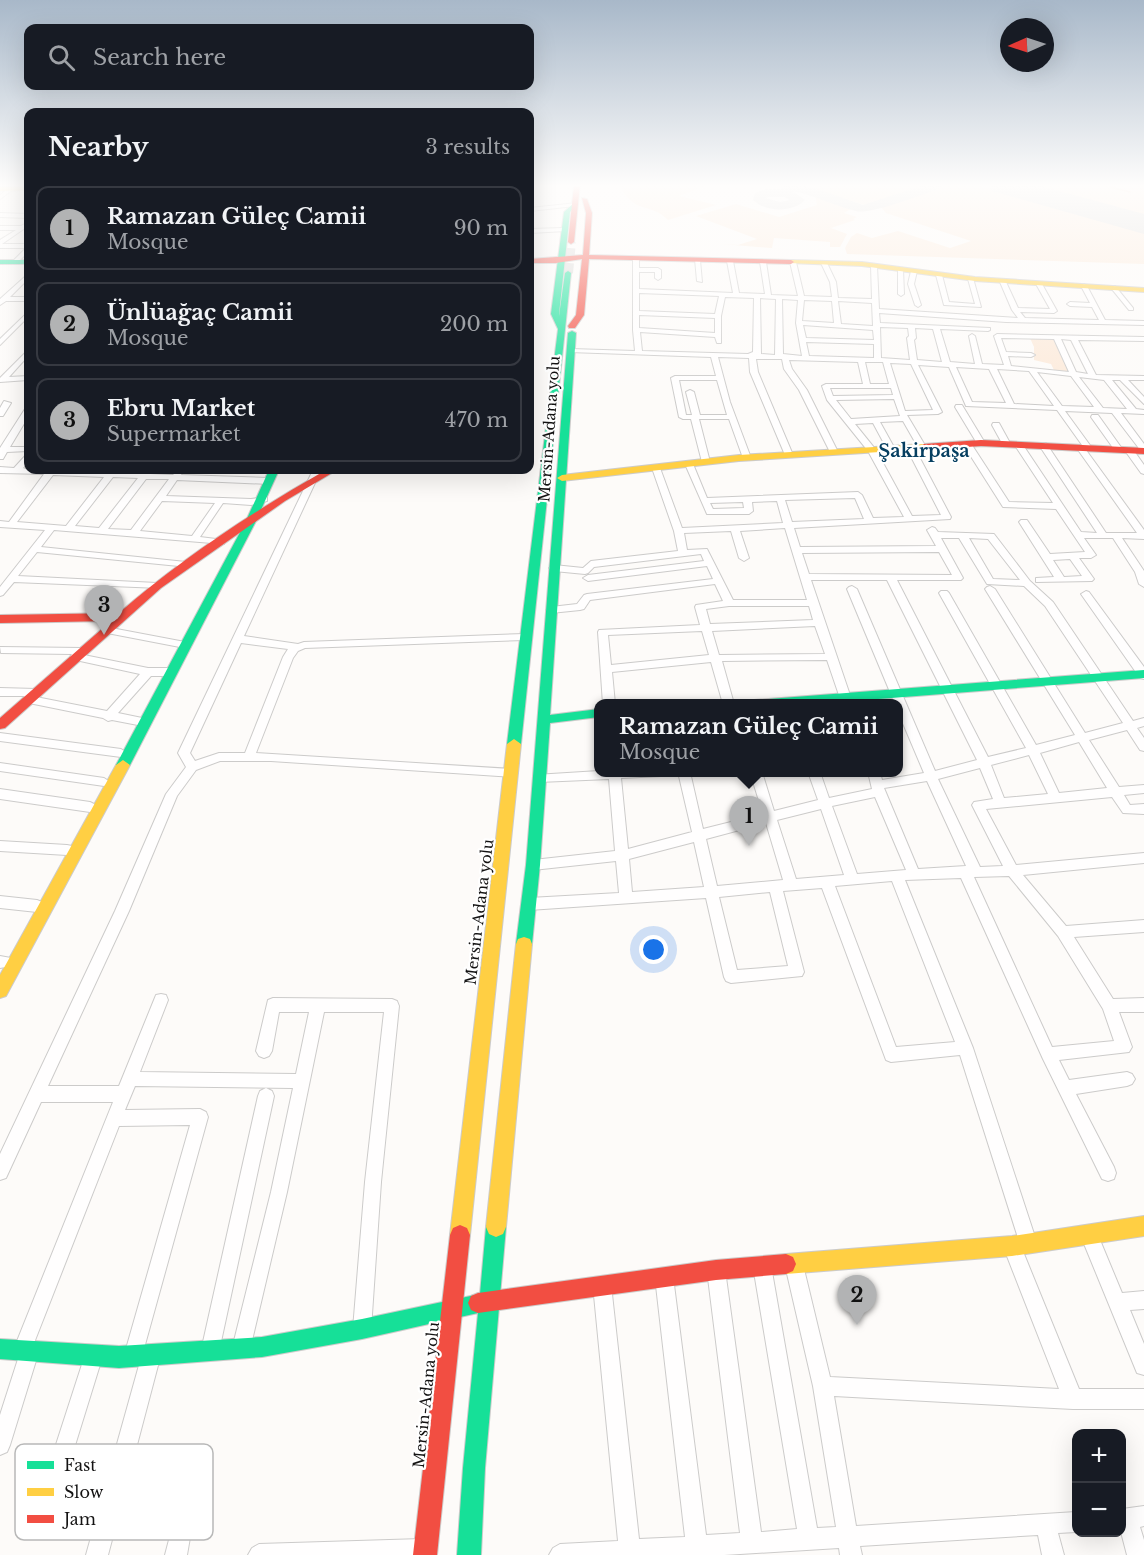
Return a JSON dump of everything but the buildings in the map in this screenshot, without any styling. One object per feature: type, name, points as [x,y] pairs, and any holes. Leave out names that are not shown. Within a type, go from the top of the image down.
[{"type":"main road","points":[[573,258],[573,264]]},
{"type":"main road","points":[[573,264],[575,258]]},
{"type":"main road","points":[[534,261],[573,264],[601,259],[636,265],[697,260],[824,263],[874,266],[1003,282],[1144,290]]},
{"type":"main road","points":[[0,262],[22,262]]},
{"type":"main road","name":"Mersin-Adana yolu","points":[[426,1552],[525,637],[573,264]]},
{"type":"main road","name":"Mersin-Adana yolu","points":[[469,1555],[474,1468],[517,998],[533,865],[550,610],[572,351],[566,327]]},
{"type":"main road","points":[[562,478],[747,458],[981,443],[1144,450]]},
{"type":"main road","points":[[0,991],[132,749],[143,722],[277,474]]},
{"type":"main road","points":[[262,500],[271,475]]},
{"type":"main road","points":[[2,722],[157,586],[314,476]]},
{"type":"main road","points":[[0,619],[120,617]]},
{"type":"main road","points":[[853,699],[896,692],[1144,674]]},
{"type":"main road","points":[[542,720],[594,714]]},
{"type":"main road","points":[[2,966],[104,782],[143,722]]},
{"type":"main road","points":[[0,1349],[94,1355],[142,1355],[262,1347],[362,1329],[490,1300],[716,1270],[1020,1244],[1144,1226]]},
{"type":"street","points":[[697,260],[700,281]]},
{"type":"street","points":[[730,261],[736,294]]},
{"type":"street","points":[[763,262],[768,295]]},
{"type":"street","points":[[793,262],[801,297],[802,340],[810,360]]},
{"type":"street","points":[[824,263],[833,282],[838,325]]},
{"type":"street","points":[[639,352],[636,330],[636,265],[658,270],[658,278]]},
{"type":"street","points":[[678,531],[947,517],[916,447],[882,360],[878,342],[874,266]]},
{"type":"street","points":[[901,294],[907,270]]},
{"type":"street","points":[[907,270],[918,305]]},
{"type":"street","points":[[939,275],[946,304],[979,306],[970,279]]},
{"type":"street","points":[[2,301],[24,280]]},
{"type":"street","points":[[1003,282],[1023,320]]},
{"type":"street","points":[[1016,310],[1054,312],[1039,284]]},
{"type":"street","points":[[1084,286],[1103,322]]},
{"type":"street","points":[[1113,287],[1131,309]]},
{"type":"street","points":[[636,291],[875,301]]},
{"type":"street","points":[[757,295],[754,372],[789,455]]},
{"type":"street","points":[[722,296],[718,316],[717,354],[720,378],[731,417],[747,458]]},
{"type":"street","points":[[779,296],[778,327],[782,356],[803,390],[834,452]]},
{"type":"street","points":[[2,301],[24,300]]},
{"type":"street","points":[[1070,304],[1094,305]]},
{"type":"street","points":[[876,311],[1023,320],[1144,322]]},
{"type":"street","points":[[637,313],[718,316]]},
{"type":"street","points":[[938,315],[938,328],[950,365],[969,405],[1061,409],[1098,414],[1114,411],[1144,412]]},
{"type":"street","points":[[0,343],[24,318]]},
{"type":"street","points":[[981,318],[991,334],[998,339],[1032,344]]},
{"type":"street","points":[[778,327],[838,325],[988,329]]},
{"type":"street","points":[[849,422],[938,412],[914,363],[910,339],[913,338],[911,327]]},
{"type":"street","points":[[636,330],[718,335]]},
{"type":"street","points":[[972,336],[979,367]]},
{"type":"street","points":[[1057,338],[1074,375],[1098,414],[1124,450],[1144,471]]},
{"type":"street","points":[[1074,338],[1093,376]]},
{"type":"street","points":[[998,339],[1144,339]]},
{"type":"street","points":[[998,339],[1008,368]]},
{"type":"street","points":[[802,340],[878,342]]},
{"type":"street","points":[[572,351],[782,356],[837,362],[861,359],[1008,368],[1106,378],[1144,378]]},
{"type":"street","points":[[1004,354],[1031,355]]},
{"type":"street","points":[[861,359],[867,386]]},
{"type":"street","points":[[1,380],[24,361]]},
{"type":"street","points":[[992,367],[1012,407]]},
{"type":"street","points":[[1032,370],[1061,409],[1084,448],[1144,536]]},
{"type":"street","points":[[1,380],[24,378]]},
{"type":"street","points":[[720,378],[675,378],[683,417],[731,417]]},
{"type":"street","points":[[1106,378],[1134,412]]},
{"type":"street","points":[[1123,379],[1144,402]]},
{"type":"street","points":[[893,386],[825,386],[830,398],[872,450],[909,518]]},
{"type":"street","points":[[690,392],[706,462]]},
{"type":"street","points":[[830,398],[896,397]]},
{"type":"street","points":[[0,414],[4,404]]},
{"type":"street","points":[[959,407],[981,443]]},
{"type":"street","points":[[1114,411],[1144,450]]},
{"type":"street","points":[[875,420],[891,448]]},
{"type":"street","points":[[996,424],[1059,506],[1092,555],[1047,557]]},
{"type":"street","points":[[2,452],[24,425]]},
{"type":"street","points":[[0,437],[13,436]]},
{"type":"street","points":[[967,444],[1006,505],[1059,506]]},
{"type":"street","points":[[1043,445],[1103,535]]},
{"type":"street","points":[[2,452],[24,449]]},
{"type":"street","points":[[18,470],[24,463]]},
{"type":"street","points":[[689,464],[710,512],[749,511],[747,498],[858,495],[869,520]]},
{"type":"street","points":[[656,468],[683,552]]},
{"type":"street","points":[[0,470],[24,470]]},
{"type":"street","points":[[11,525],[45,474]]},
{"type":"street","points":[[69,528],[110,474]]},
{"type":"street","points":[[102,530],[145,474]]},
{"type":"street","points":[[134,533],[177,474]]},
{"type":"street","points":[[185,474],[212,478],[271,475]]},
{"type":"street","points":[[212,478],[215,474]]},
{"type":"street","points":[[192,767],[184,753],[314,476]]},
{"type":"street","points":[[780,497],[819,622],[847,699]]},
{"type":"street","points":[[160,498],[220,502],[262,500]]},
{"type":"street","points":[[195,538],[220,502]]},
{"type":"street","points":[[806,577],[958,578],[927,518]]},
{"type":"street","points":[[1024,522],[1061,580]]},
{"type":"street","points":[[0,524],[102,530],[221,542]]},
{"type":"street","points":[[0,593],[51,528]]},
{"type":"street","points":[[735,528],[744,558]]},
{"type":"street","points":[[935,535],[991,536],[1026,583],[1048,604],[1144,747]]},
{"type":"street","points":[[962,535],[990,582],[1026,583]]},
{"type":"street","points":[[1079,535],[1144,536]]},
{"type":"street","points":[[1114,535],[1140,572],[1144,584]]},
{"type":"street","points":[[34,549],[186,565]]},
{"type":"street","points":[[796,550],[943,549]]},
{"type":"street","points":[[550,610],[579,607],[586,597],[586,574],[591,564],[704,551],[729,603]]},
{"type":"street","points":[[1039,580],[1089,579],[1072,556]]},
{"type":"street","points":[[554,568],[586,574],[709,563]]},
{"type":"street","points":[[890,577],[984,762],[1000,802]]},
{"type":"street","points":[[11,579],[157,586]]},
{"type":"street","points":[[586,597],[719,581]]},
{"type":"street","points":[[852,590],[899,699]]},
{"type":"street","points":[[990,590],[1127,810],[1144,809]]},
{"type":"street","points":[[944,593],[1032,749],[1056,798]]},
{"type":"street","points":[[1086,594],[1144,674]]},
{"type":"street","points":[[727,699],[714,658],[708,627],[700,607],[729,603],[814,603]]},
{"type":"street","points":[[608,699],[603,632],[819,622]]},
{"type":"street","points":[[106,630],[185,645]]},
{"type":"street","points":[[238,639],[298,647],[525,637]]},
{"type":"street","points":[[249,757],[288,657],[298,647]]},
{"type":"street","points":[[1,650],[79,654],[148,672],[170,672]]},
{"type":"street","points":[[605,669],[714,658],[831,657]]},
{"type":"street","points":[[108,717],[148,672]]},
{"type":"street","points":[[0,692],[33,696],[108,717],[143,722]]},
{"type":"street","points":[[903,709],[1048,1054],[1108,1173]]},
{"type":"street","points":[[533,865],[622,855],[825,803],[877,783],[931,776],[1144,722]]},
{"type":"street","points":[[0,737],[121,753]]},
{"type":"street","points":[[0,1172],[122,911],[172,794],[192,767],[219,757],[249,757],[512,773]]},
{"type":"street","points":[[0,767],[104,782]]},
{"type":"street","points":[[539,778],[594,775]]},
{"type":"street","points":[[615,777],[626,898]]},
{"type":"street","points":[[685,777],[731,977],[797,972],[775,885]]},
{"type":"street","points":[[757,777],[791,885]]},
{"type":"street","points":[[816,777],[852,879]]},
{"type":"street","points":[[877,783],[914,873]]},
{"type":"street","points":[[1048,1054],[1124,1047],[1109,1006],[1063,932],[1012,871],[978,805],[1144,789]]},
{"type":"street","points":[[0,794],[90,807]]},
{"type":"street","points":[[1,846],[67,850]]},
{"type":"street","points":[[529,904],[713,892],[914,873],[1012,871],[1144,858]]},
{"type":"street","points":[[896,875],[965,1048],[1020,1244],[1073,1399]]},
{"type":"street","points":[[827,882],[891,1055],[965,1048]]},
{"type":"street","points":[[0,902],[37,906]]},
{"type":"street","points":[[1063,932],[1144,926]]},
{"type":"street","points":[[0,1444],[26,1351],[161,1000]]},
{"type":"street","points":[[264,1051],[273,1005],[392,1006],[373,1182],[362,1329]]},
{"type":"street","points":[[241,1349],[279,1192],[318,1005]]},
{"type":"street","points":[[1109,1006],[1144,1005]]},
{"type":"street","points":[[1065,1088],[1127,1079]]},
{"type":"street","points":[[36,1094],[127,1086],[302,1081]]},
{"type":"street","points":[[210,1351],[266,1096]]},
{"type":"street","points":[[114,1118],[200,1118],[122,1444]]},
{"type":"street","points":[[1089,1234],[1144,1366]]},
{"type":"street","points":[[794,1265],[823,1386],[850,1546]]},
{"type":"street","points":[[762,1266],[809,1539]]},
{"type":"street","points":[[716,1270],[752,1543]]},
{"type":"street","points":[[664,1277],[697,1547]]},
{"type":"street","points":[[602,1285],[630,1551]]},
{"type":"street","points":[[1117,1302],[1144,1300]]},
{"type":"street","points":[[66,1444],[94,1355]]},
{"type":"street","points":[[823,1386],[1073,1399],[1144,1399]]},
{"type":"street","points":[[1131,1518],[1138,1555]]},
{"type":"street","points":[[560,1555],[809,1539],[850,1546],[1072,1522]]},
{"type":"street","points":[[1046,1525],[1053,1555]]},
{"type":"street","points":[[97,1555],[100,1540]]},
{"type":"street","points":[[176,1555],[179,1540]]},
{"type":"street","points":[[259,1555],[426,1552]]},
{"type":"shaded area","points":[[953,258],[1144,258],[1144,264]]},
{"type":"shaded area","points":[[1030,338],[1055,338],[1069,372],[1054,370],[1051,364],[1034,360],[1034,347]]},
{"type":"tunnel","points":[[568,273],[569,258]]},
{"type":"traffic: fast","points":[[561,328],[555,314],[562,258]]},
{"type":"traffic: fast","points":[[0,262],[24,262]]},
{"type":"traffic: fast","points":[[514,744],[568,273]]},
{"type":"traffic: fast","points":[[524,944],[533,865],[572,333]]},
{"type":"traffic: fast","points":[[123,765],[250,523],[272,474]]},
{"type":"traffic: fast","points":[[819,699],[1144,674]]},
{"type":"traffic: fast","points":[[542,720],[594,714]]},
{"type":"traffic: fast","points":[[469,1555],[474,1468],[496,1227]]},
{"type":"traffic: fast","points":[[0,1349],[119,1357],[262,1347],[362,1329],[478,1303]]},
{"type":"traffic: slow","points":[[791,262],[862,264],[975,279],[1144,290]]},
{"type":"traffic: slow","points":[[562,478],[739,458],[924,447]]},
{"type":"traffic: slow","points":[[460,1235],[514,744]]},
{"type":"traffic: slow","points":[[0,991],[123,765]]},
{"type":"traffic: slow","points":[[496,1227],[524,944]]},
{"type":"traffic: slow","points":[[786,1264],[1012,1246],[1144,1226]]},
{"type":"traffic: jam","points":[[547,261],[580,258]]},
{"type":"traffic: jam","points":[[572,326],[580,315],[586,258]]},
{"type":"traffic: jam","points":[[609,258],[791,262]]},
{"type":"traffic: jam","points":[[534,261],[556,261]]},
{"type":"traffic: jam","points":[[924,447],[981,443],[1144,451]]},
{"type":"traffic: jam","points":[[0,725],[157,586],[282,499],[325,474]]},
{"type":"traffic: jam","points":[[0,619],[120,617]]},
{"type":"traffic: jam","points":[[425,1555],[460,1235]]},
{"type":"traffic: jam","points":[[478,1303],[716,1270],[786,1264]]},
{"type":"place","name":"Ebru Market","points":[[104,635]]},
{"type":"place","name":"Ramazan Güleç Camii","points":[[749,846]]},
{"type":"place","name":"Ünlüağaç Camii","points":[[857,1325]]},
{"type":"district","name":"Şakirpaşa","points":[[924,451]]}]
